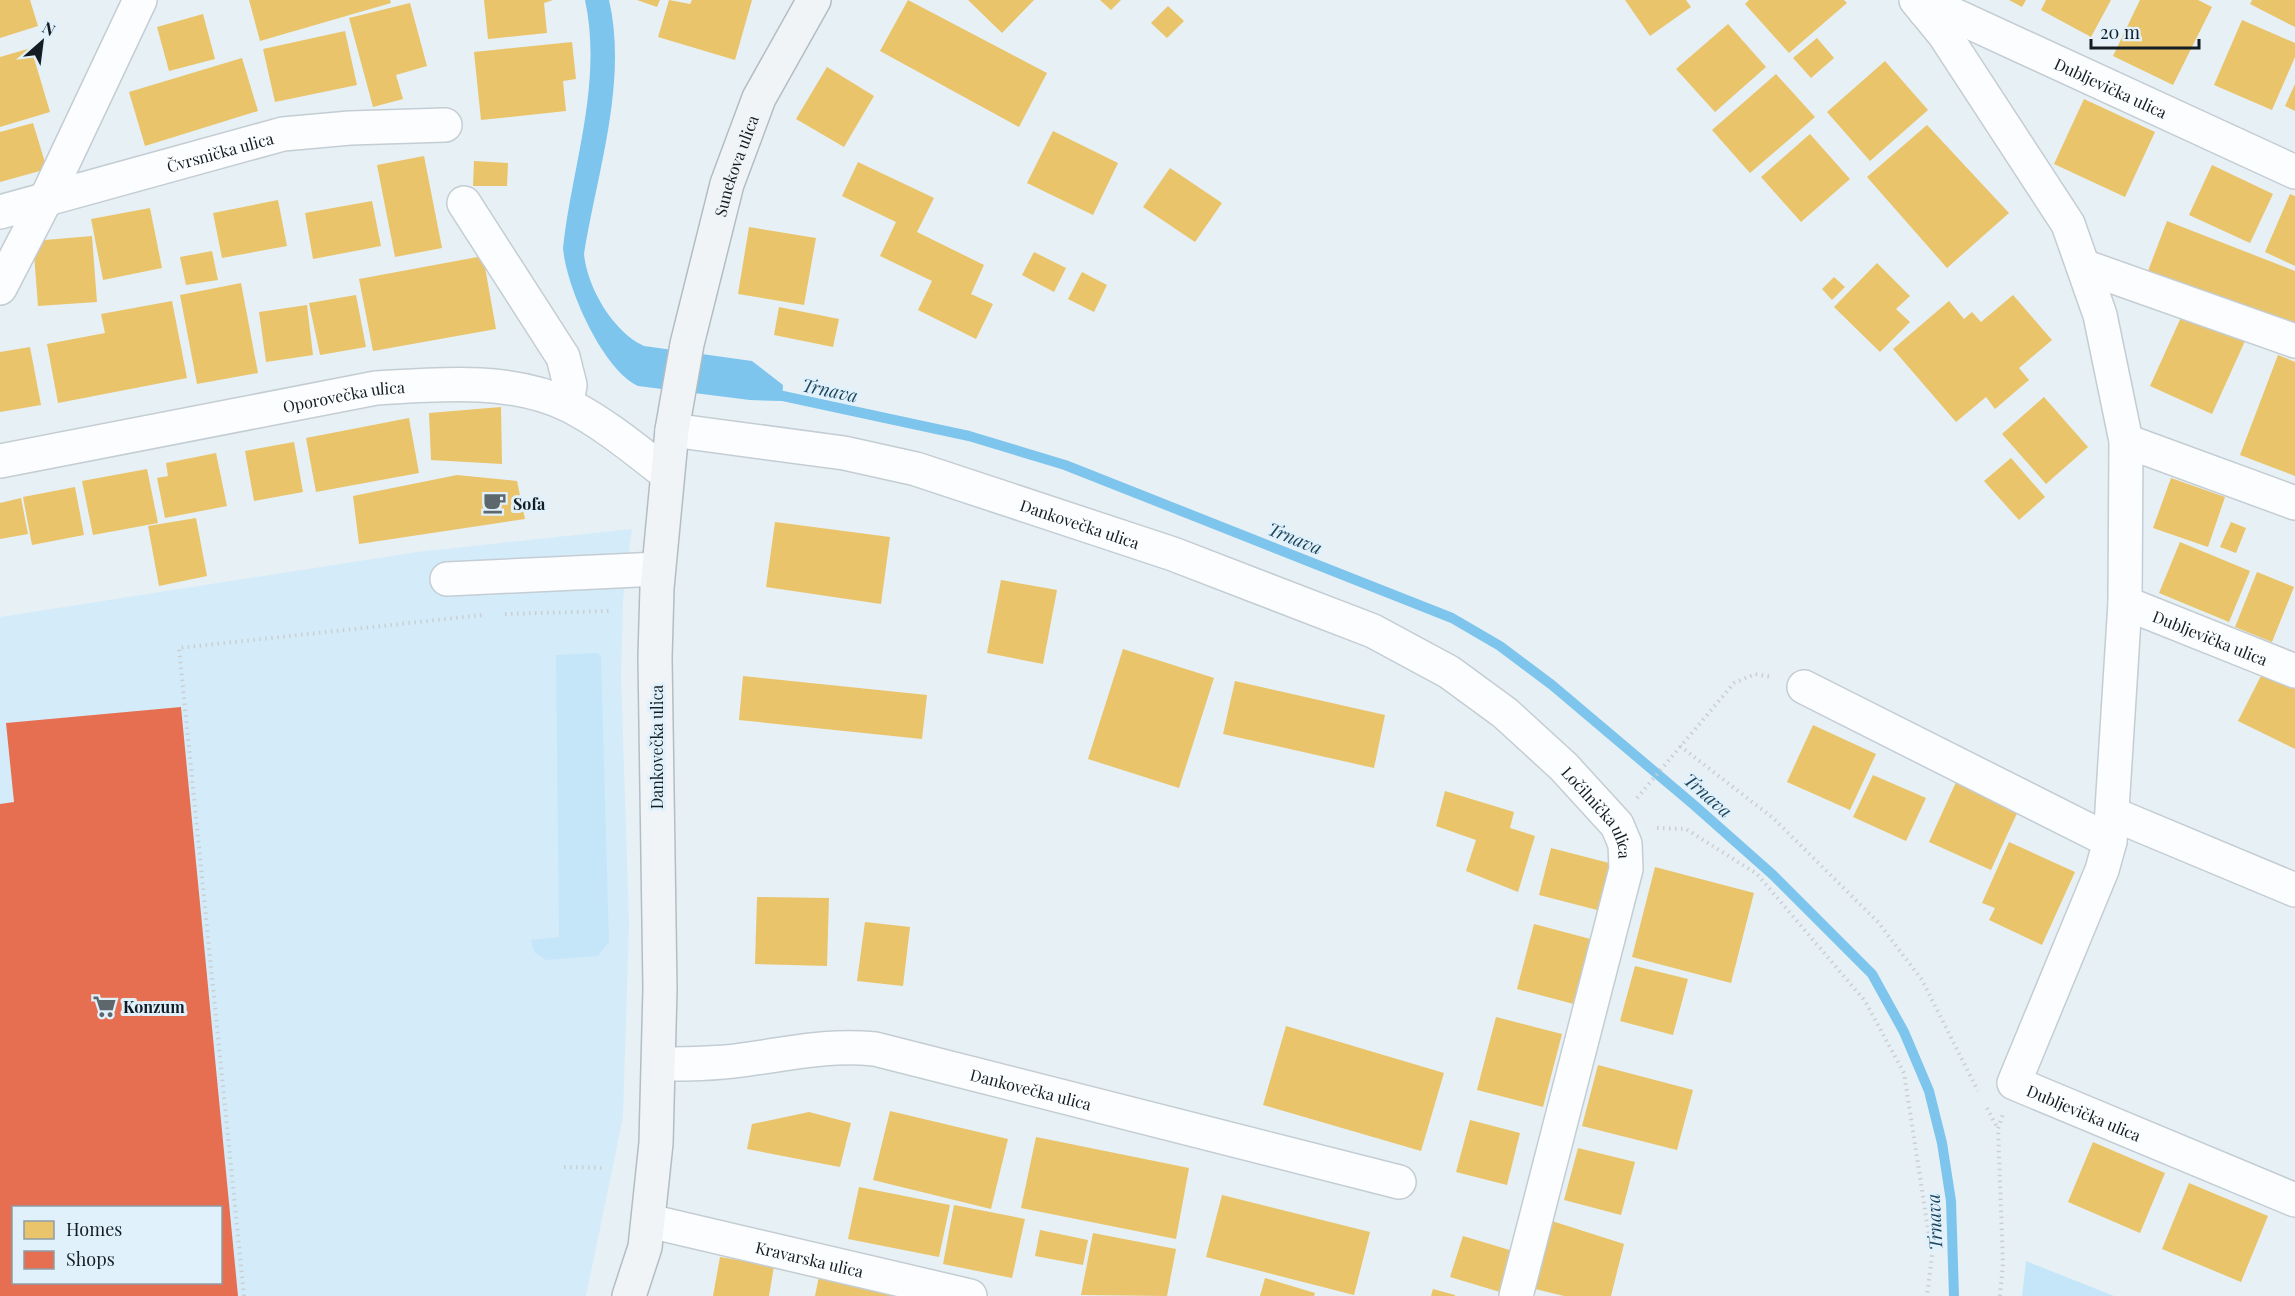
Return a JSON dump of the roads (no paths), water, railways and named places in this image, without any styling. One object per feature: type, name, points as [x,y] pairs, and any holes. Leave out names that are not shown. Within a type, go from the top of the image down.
[{"type":"main road","name":"Sunekova ulica","points":[[677,398],[709,247],[743,136],[765,88],[814,0]]},
{"type":"main road","name":"Dankovečka ulica","points":[[647,1296],[647,1234],[654,1183],[659,1064],[655,747],[658,569],[677,398]]},
{"type":"main road","name":"Dankovečka ulica","points":[[629,1296],[647,1234]]},
{"type":"street","points":[[0,288],[46,199],[140,0]]},
{"type":"street","name":"Dubljevička ulica","points":[[1920,6],[1954,15],[2295,172]]},
{"type":"street","name":"Dubljevička ulica","points":[[1920,6],[1944,34],[2068,224],[2100,315],[2126,441],[2125,603],[2112,827],[2102,870],[2014,1083],[2295,1200]]},
{"type":"street","name":"Čvrsnička ulica","points":[[0,212],[283,134],[350,128],[445,125]]},
{"type":"street","points":[[464,203],[563,357],[570,386],[567,404]]},
{"type":"street","points":[[2083,266],[2295,341]]},
{"type":"street","name":"Oporovečka ulica","points":[[0,461],[376,388],[433,384],[516,390],[567,404],[611,431],[667,474]]},
{"type":"street","name":"Dankovečka ulica","points":[[672,430],[844,453],[916,469],[1173,554]]},
{"type":"street","points":[[2126,441],[2295,503]]},
{"type":"street","name":"Ločilnička ulica","points":[[1173,554],[1374,631],[1449,672],[1505,713],[1547,751],[1617,825],[1625,844],[1626,869],[1516,1296]]},
{"type":"street","points":[[447,579],[658,569]]},
{"type":"street","name":"Dubljevička ulica","points":[[2125,603],[2295,671]]},
{"type":"street","points":[[1804,687],[2112,827],[2295,890]]},
{"type":"street","name":"Dankovečka ulica","points":[[659,1064],[713,1064],[815,1048],[847,1046],[876,1049],[1399,1182]]},
{"type":"street","name":"Kravarska ulica","points":[[647,1234],[970,1296]]},
{"type":"water","points":[[585,0],[609,0],[614,31],[613,95],[584,254],[586,267],[596,294],[622,330],[644,346],[752,361],[783,385],[782,401],[750,400],[638,386],[625,377],[612,363],[588,325],[571,283],[563,248],[588,93],[590,31]]},
{"type":"waterway","name":"Trnava","points":[[769,393],[969,436],[1065,465],[1452,618],[1500,646],[1552,685],[1773,875],[1872,974],[1904,1032],[1929,1091],[1942,1143],[1951,1201],[1954,1296]]},
{"type":"place","name":"Sofa","points":[[495,503]]},
{"type":"place","name":"Konzum","points":[[105,1006]]}]
